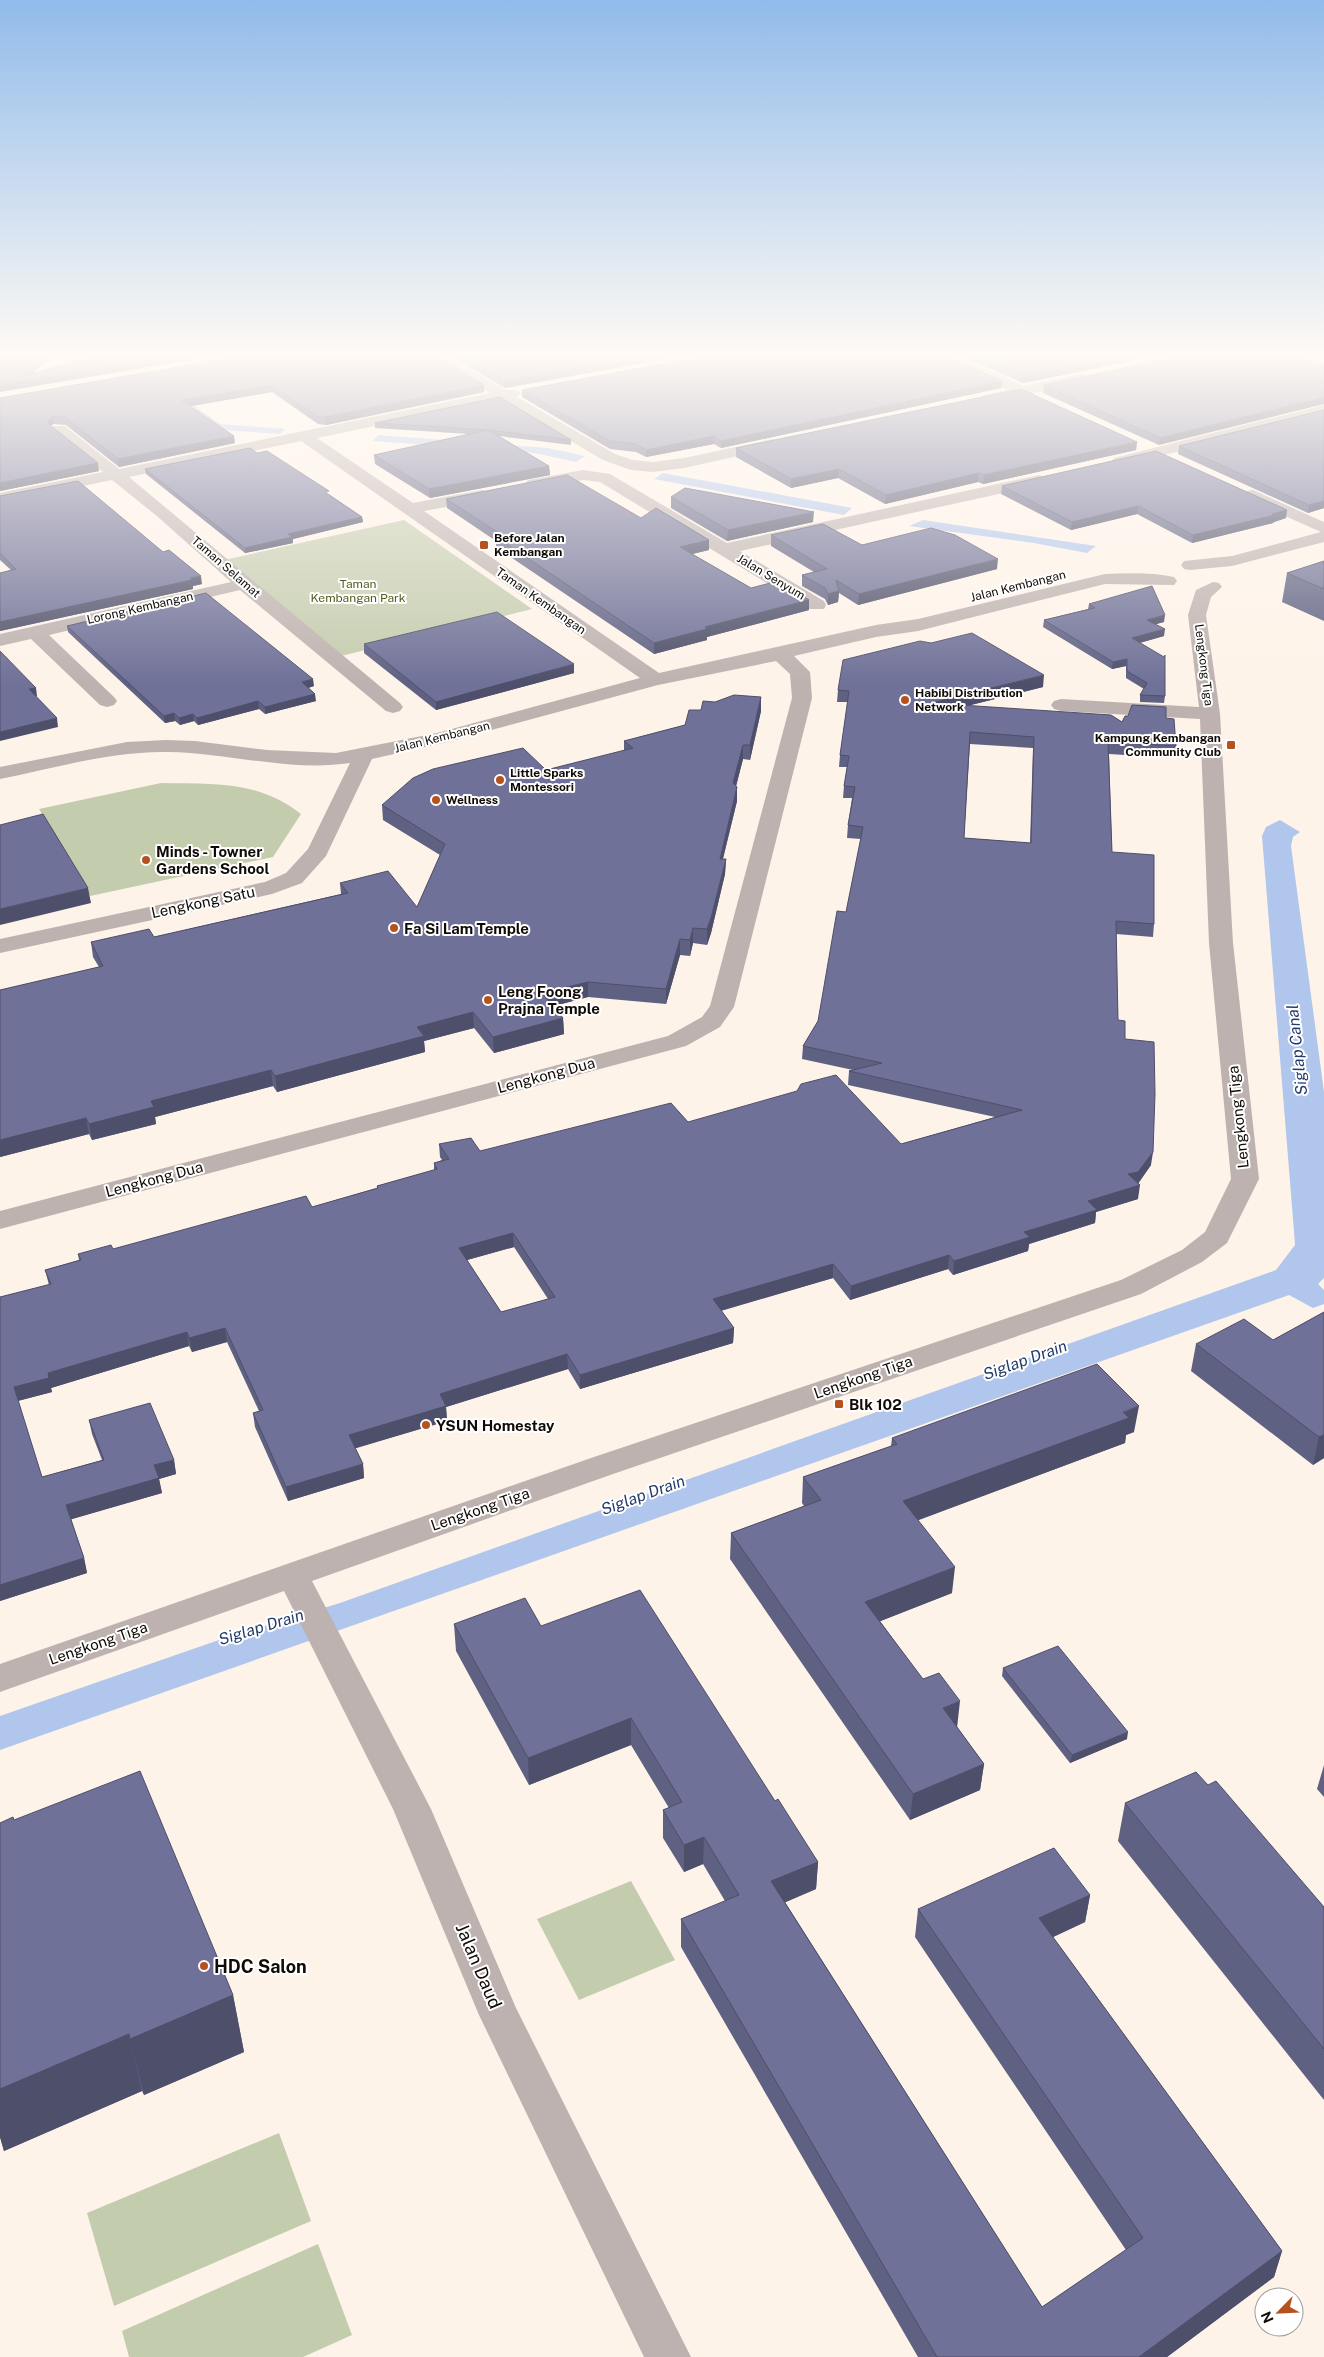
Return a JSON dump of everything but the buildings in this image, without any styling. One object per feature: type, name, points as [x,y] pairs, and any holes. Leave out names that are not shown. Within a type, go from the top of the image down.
[{"type":"street","name":"Taman Selamat","points":[[103,464],[393,707]]},
{"type":"street","points":[[0,498],[163,464]]},
{"type":"street","name":"Taman Kembangan","points":[[344,464],[656,680]]},
{"type":"street","points":[[632,464],[638,466],[669,466],[678,464]]},
{"type":"street","points":[[1103,465],[1107,464]]},
{"type":"street","name":"Jalan Senyum","points":[[522,486],[583,475],[604,477],[817,605]]},
{"type":"street","name":"Jalan Senyum","points":[[726,549],[1056,476]]},
{"type":"street","points":[[1237,488],[1324,528]]},
{"type":"street","points":[[410,510],[496,492]]},
{"type":"street","name":"Jalan Kembangan","points":[[0,773],[127,748],[166,746],[195,747],[277,756],[336,759],[364,755],[440,738],[656,680],[780,654],[876,631],[918,625],[1106,579],[1167,575],[1190,565],[1232,561],[1324,537]]},
{"type":"street","name":"Jalan Kembangan","points":[[1167,575],[1190,588],[1218,582],[1236,568],[1324,545]]},
{"type":"street","name":"Jalan Kembangan","points":[[1190,565],[1214,570],[1218,582]]},
{"type":"street","name":"Lengkong Tiga","points":[[1197,615],[1202,594],[1218,582]]},
{"type":"street","name":"Lorong Kembangan","points":[[0,640],[244,584]]},
{"type":"street","name":"Lengkong Tiga","points":[[0,1678],[640,1453],[1131,1287],[1192,1256],[1217,1237],[1245,1179],[1221,943],[1210,714],[1197,615],[1187,593]]},
{"type":"street","points":[[35,632],[106,701]]},
{"type":"street","name":"Lengkong Dua","points":[[0,1220],[677,1041],[711,1022],[722,1007],[802,698],[800,672],[780,654]]},
{"type":"street","name":"Lengkong Tiga","points":[[1061,705],[1210,714]]},
{"type":"street","name":"Lengkong Satu","points":[[0,946],[272,887],[294,878],[318,851],[364,755]]},
{"type":"street","name":"Jalan Daud","points":[[292,1574],[412,1809],[499,2015],[668,2357]]},
{"type":"green space","name":"Taman Kembangan Park","points":[[404,520],[532,609],[341,656],[224,560]]},
{"type":"green space","points":[[161,783],[198,783],[234,786],[268,795],[285,803],[301,814],[273,857],[90,896],[39,809]]},
{"type":"green space","points":[[631,1881],[675,1960],[579,2000],[537,1919]]},
{"type":"green space","points":[[279,2133],[311,2221],[114,2306],[87,2213]]},
{"type":"green space","points":[[318,2244],[352,2335],[303,2357],[129,2357],[122,2331]]},
{"type":"water","points":[[663,473],[852,508],[844,515],[654,479]]},
{"type":"water","points":[[923,520],[1096,546],[1087,553],[1034,543],[909,526]]},
{"type":"water","points":[[1280,820],[1300,832],[1293,837],[1291,846],[1324,1092],[1324,1278],[1318,1284],[1324,1290],[1324,1304],[1313,1308],[1289,1295],[0,1750],[0,1716],[216,1641],[340,1603],[1276,1270],[1295,1245],[1262,836],[1266,827]]},
{"type":"place","name":"Before Jalan Kembangan","points":[[484,545]]},
{"type":"place","name":"Habibi Distribution Network","points":[[905,700]]},
{"type":"place","name":"Kampung Kembangan Community Club","points":[[1231,745]]},
{"type":"place","name":"Little Sparks Montessori","points":[[500,780]]},
{"type":"place","name":"Wellness","points":[[436,800]]},
{"type":"place","name":"Minds - Towner Gardens School","points":[[146,860]]},
{"type":"place","name":"Fa Si Lam Temple","points":[[394,928]]},
{"type":"place","name":"Leng Foong Prajna Temple","points":[[488,1000]]},
{"type":"place","name":"Blk 102","points":[[839,1404]]},
{"type":"place","name":"YSUN Homestay","points":[[426,1425]]},
{"type":"place","name":"HDC Salon","points":[[204,1966]]},
{"type":"water label","name":"Siglap Canal","points":[[1297,1050]]},
{"type":"water label","name":"Siglap Drain","points":[[1025,1360]]},
{"type":"water label","name":"Siglap Drain","points":[[643,1495]]},
{"type":"water label","name":"Siglap Drain","points":[[261,1627]]}]
